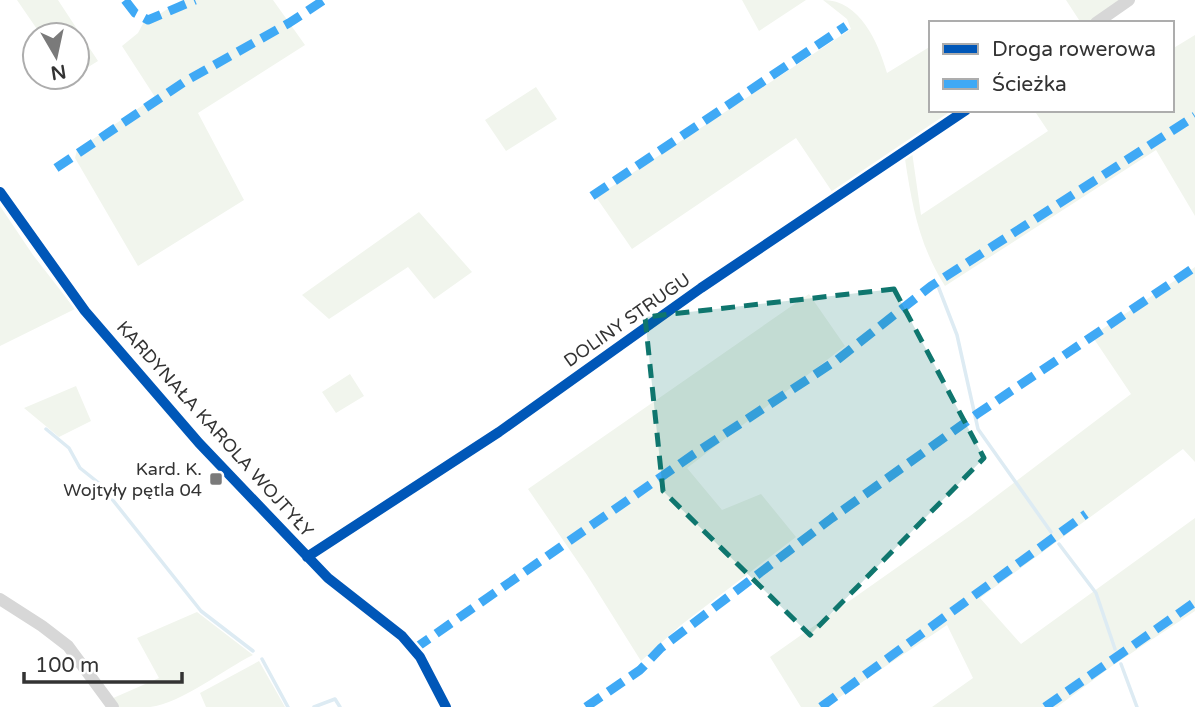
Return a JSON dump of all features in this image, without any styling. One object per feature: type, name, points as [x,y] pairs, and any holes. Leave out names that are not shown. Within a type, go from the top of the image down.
[{"type":"street","points":[[1099,21],[1129,0]]},
{"type":"street","name":"DOLINY STRUGU","points":[[307,557],[499,432],[701,288],[963,112]]},
{"type":"street","name":"KARDYNAŁA KAROLA WOJTYŁY","points":[[0,191],[85,311],[199,443],[307,557],[413,647],[446,707]]},
{"type":"street","points":[[0,599],[68,646],[113,707]]},
{"type":"highlighted area","points":[[894,289],[984,458],[810,635],[663,491],[645,317]]},
{"type":"shaded area","points":[[17,0],[58,0],[72,21],[31,21]]},
{"type":"shaded area","points":[[182,0],[273,0],[305,45],[198,113],[244,200],[138,266],[75,158],[77,150],[155,97],[122,46],[138,33],[147,16],[158,15]]},
{"type":"shaded area","points":[[742,0],[806,0],[759,31]]},
{"type":"shaded area","points":[[823,0],[836,2],[857,15],[873,36],[887,73],[929,47],[929,112],[953,112],[835,196],[796,138],[632,249],[596,197],[851,29],[847,19]]},
{"type":"shaded area","points":[[1066,0],[1121,0],[1092,21],[1080,21]]},
{"type":"shaded area","points":[[1195,35],[1195,216],[1156,150],[945,286],[923,240],[905,159],[912,152],[921,215],[1048,131],[1035,112],[1174,112],[1174,48]]},
{"type":"shaded area","points":[[91,50],[98,61],[91,65]]},
{"type":"shaded area","points":[[536,87],[557,119],[506,151],[485,120]]},
{"type":"shaded area","points":[[0,206],[33,255],[75,309],[0,346]]},
{"type":"shaded area","points":[[419,212],[472,272],[434,299],[408,267],[329,319],[302,295]]},
{"type":"shaded area","points":[[1195,267],[1195,462],[1183,449],[980,598],[1021,644],[1195,518],[1195,611],[1112,666],[1057,707],[932,707],[973,678],[947,625],[825,707],[801,707],[770,657],[970,516],[1131,394],[1092,336]]},
{"type":"shaded area","points":[[809,294],[845,346],[687,468],[722,510],[761,494],[796,537],[681,625],[641,661],[528,489]]},
{"type":"shaded area","points":[[350,374],[364,396],[336,413],[322,392]]},
{"type":"shaded area","points":[[76,386],[91,421],[59,437],[24,408]]},
{"type":"shaded area","points":[[197,612],[253,655],[176,699],[150,707],[117,707],[111,699],[159,678],[137,638]]},
{"type":"shaded area","points":[[259,661],[285,707],[206,707],[200,693]]},
{"type":"waterway","points":[[938,286],[957,335],[978,429],[1051,532]]},
{"type":"waterway","points":[[46,429],[69,448],[80,468],[100,484],[201,611],[253,651]]},
{"type":"waterway","points":[[1059,544],[1096,593],[1115,649]]},
{"type":"waterway","points":[[262,659],[288,707]]},
{"type":"waterway","points":[[1121,664],[1137,707]]},
{"type":"waterway","points":[[314,707],[335,699],[340,707]]},
{"type":"marked path","points":[[125,0],[135,13],[148,20],[195,0]]},
{"type":"marked path","points":[[56,168],[184,82],[289,23],[324,0]]},
{"type":"marked path","points":[[592,196],[846,26]]},
{"type":"marked path","points":[[414,649],[694,454],[837,360],[931,286],[1195,116]]},
{"type":"marked path","points":[[586,707],[640,670],[661,648],[832,518],[977,414],[1195,267]]},
{"type":"marked path","points":[[821,707],[1086,514]]},
{"type":"marked path","points":[[1045,707],[1195,602]]},
{"type":"cycle path","points":[[307,557],[499,432],[701,288],[963,112]]},
{"type":"cycle path","points":[[0,192],[85,311],[199,443],[328,578],[402,636],[420,657],[446,707]]},
{"type":"place","name":"Kard. K. Wojtyły pętla 04","points":[[216,479]]}]
